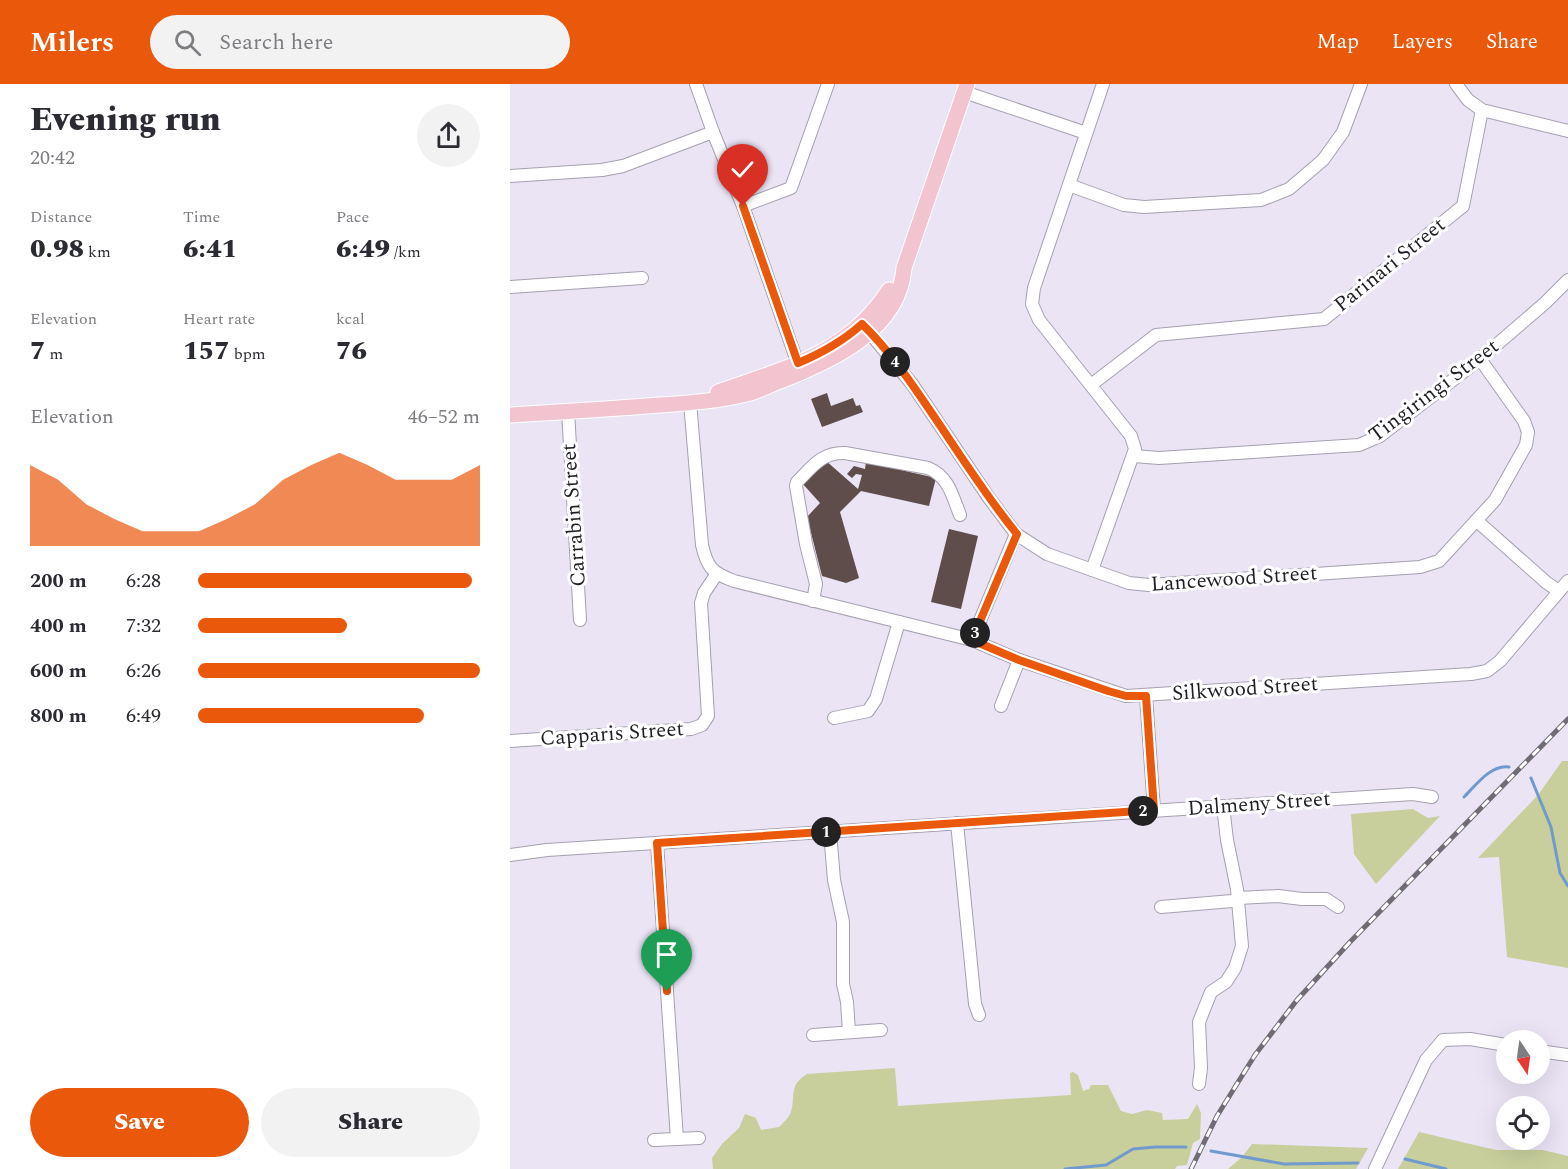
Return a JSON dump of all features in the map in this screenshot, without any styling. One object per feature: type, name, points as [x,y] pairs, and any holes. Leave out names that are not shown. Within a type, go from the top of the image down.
[{"type":"main road","points":[[510,415],[690,402],[748,394],[799,368],[845,352],[866,328],[880,321],[895,297],[903,279],[904,268],[965,88]]},
{"type":"street","points":[[696,84],[743,206],[799,368]]},
{"type":"street","points":[[743,206],[791,188],[828,84]]},
{"type":"street","points":[[1092,570],[1135,449],[1131,436],[1039,320],[1032,303],[1034,288],[1103,84]]},
{"type":"street","points":[[1068,185],[1124,205],[1144,207],[1261,200],[1288,189],[1323,160],[1343,132],[1361,84]]},
{"type":"street","points":[[1456,84],[1468,100],[1482,110],[1568,131]]},
{"type":"street","points":[[965,88],[1086,133]]},
{"type":"street","name":"Parinari Street","points":[[1091,385],[1156,335],[1324,319],[1463,206],[1482,110]]},
{"type":"street","points":[[510,176],[602,170],[623,166],[713,132]]},
{"type":"street","points":[[510,287],[642,278]]},
{"type":"street","name":"Tingiringi Street","points":[[1132,460],[1359,445],[1380,436],[1480,359],[1568,280]]},
{"type":"street","name":"Lancewood Street","points":[[866,328],[912,384],[989,498],[1017,534],[1047,554],[1129,583],[1149,585],[1420,567],[1439,561],[1495,500],[1526,445],[1528,432],[1524,421],[1480,359]]},
{"type":"street","points":[[690,402],[702,545],[706,562],[716,575]]},
{"type":"street","name":"Carrabin Street","points":[[568,411],[580,620]]},
{"type":"street","points":[[813,601],[816,584],[796,486],[797,482],[825,455],[834,452],[845,453],[928,468],[939,473],[944,479],[960,515]]},
{"type":"street","points":[[1477,521],[1547,583],[1564,586]]},
{"type":"street","points":[[972,640],[1017,534]]},
{"type":"street","name":"Silkwood Street","points":[[716,575],[972,640],[1019,660],[1126,696],[1471,674],[1487,671],[1500,661],[1564,586]]},
{"type":"street","name":"Capparis Street","points":[[510,741],[691,729],[702,725],[708,716],[701,603],[704,593],[716,575]]},
{"type":"street","points":[[834,718],[868,711],[876,699],[899,622]]},
{"type":"street","points":[[1001,706],[1019,660]]},
{"type":"street","points":[[1146,696],[1154,810]]},
{"type":"street","name":"Dalmeny Street","points":[[510,855],[547,850],[1154,810],[1413,794],[1432,797]]},
{"type":"street","points":[[1199,1084],[1201,1068],[1199,1022],[1212,992],[1226,982],[1235,968],[1242,946],[1238,898],[1223,806]]},
{"type":"street","points":[[957,823],[975,1004],[979,1015]]},
{"type":"street","points":[[830,832],[834,880],[843,922],[843,984],[849,1032]]},
{"type":"street","points":[[657,843],[677,1139]]},
{"type":"street","points":[[1161,907],[1278,896],[1326,899],[1338,907]]},
{"type":"street","points":[[813,1035],[881,1030]]},
{"type":"street","points":[[1375,1169],[1426,1060],[1443,1040],[1470,1039],[1496,1043]]},
{"type":"street","points":[[1550,1053],[1568,1055]]},
{"type":"street","points":[[654,1140],[699,1138]]},
{"type":"green space","points":[[1562,761],[1568,761],[1568,968],[1507,957],[1499,857],[1478,858],[1538,795]]},
{"type":"green space","points":[[1413,809],[1428,818],[1440,816],[1376,884],[1354,854],[1351,814]]},
{"type":"green space","points":[[895,1068],[898,1106],[1071,1095],[1070,1073],[1073,1072],[1078,1075],[1083,1091],[1089,1089],[1091,1085],[1108,1085],[1121,1111],[1132,1114],[1147,1110],[1162,1113],[1163,1120],[1188,1119],[1197,1104],[1201,1113],[1200,1139],[1193,1143],[1187,1165],[1177,1166],[1175,1169],[713,1169],[712,1158],[722,1144],[739,1128],[745,1114],[756,1118],[761,1130],[781,1125],[791,1112],[797,1082],[807,1074]]},
{"type":"green space","points":[[1419,1132],[1496,1150],[1543,1150],[1568,1156],[1568,1169],[1398,1169]]},
{"type":"green space","points":[[1252,1144],[1368,1148],[1356,1169],[1228,1169]]},
{"type":"building","points":[[827,393],[831,406],[853,398],[856,406],[860,405],[863,412],[822,427],[811,399]]},
{"type":"building","points":[[825,460],[858,489],[862,475],[856,474],[852,478],[847,474],[854,466],[865,469],[866,462],[936,478],[929,506],[861,491],[840,512],[859,578],[846,583],[822,576],[807,517],[820,503],[802,483]]},
{"type":"building","points":[[949,529],[978,536],[961,609],[931,602]]},
{"type":"waterway","points":[[1464,797],[1490,772],[1509,767]]},
{"type":"waterway","points":[[1531,778],[1551,827],[1560,873],[1568,886]]},
{"type":"waterway","points":[[1065,1169],[1106,1165],[1133,1149],[1186,1147]]},
{"type":"waterway","points":[[1211,1151],[1284,1164],[1358,1163]]},
{"type":"waterway","points":[[1405,1159],[1446,1169]]},
{"type":"railway","points":[[1191,1169],[1217,1116],[1255,1055],[1297,1000],[1350,942],[1568,719]]},
{"type":"route","points":[[667,991],[657,843],[1154,810],[1146,696],[1126,696],[1108,691],[1019,660],[972,640],[1017,534],[1000,514],[912,384],[884,347],[862,324],[823,352],[798,363],[743,206]]}]
